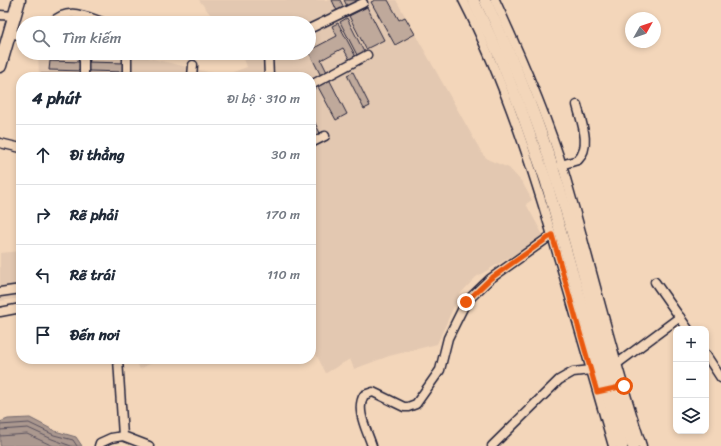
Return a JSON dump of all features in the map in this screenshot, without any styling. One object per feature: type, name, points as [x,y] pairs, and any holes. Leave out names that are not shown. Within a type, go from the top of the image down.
[{"type":"highway","points":[[0,66],[20,0]]},
{"type":"main road","points":[[473,0],[519,104],[543,174],[611,389],[633,446]]},
{"type":"main road","points":[[485,0],[527,96],[555,175],[611,389],[622,446]]},
{"type":"street","points":[[463,0],[491,60],[514,116],[552,235],[591,370],[611,389],[642,446]]},
{"type":"street","points":[[495,0],[538,97],[561,165],[618,363],[611,389],[613,446]]},
{"type":"street","points":[[316,26],[362,3]]},
{"type":"street","points":[[60,16],[63,14],[73,13],[79,16]]},
{"type":"street","points":[[0,15],[14,16]]},
{"type":"street","points":[[10,33],[16,34]]},
{"type":"street","points":[[316,82],[367,55]]},
{"type":"street","points":[[84,60],[84,72]]},
{"type":"street","points":[[127,60],[127,72]]},
{"type":"street","points":[[268,60],[269,72]]},
{"type":"street","points":[[193,72],[194,65]]},
{"type":"street","points":[[561,165],[578,160],[585,149],[583,130],[577,105]]},
{"type":"street","points":[[316,140],[325,136]]},
{"type":"street","points":[[0,143],[16,147]]},
{"type":"street","points":[[372,446],[361,412],[362,399],[364,395],[373,392],[404,407],[416,404],[440,370],[448,338],[466,302],[490,279],[552,235]]},
{"type":"street","points":[[655,282],[686,326]]},
{"type":"street","points":[[0,292],[16,290]]},
{"type":"street","points":[[0,312],[16,309]]},
{"type":"street","points":[[618,363],[680,316]]},
{"type":"street","points":[[709,360],[721,378]]},
{"type":"street","points":[[118,364],[123,436]]},
{"type":"street","points":[[492,446],[558,380],[573,372],[591,370]]},
{"type":"street","points":[[99,446],[100,443],[111,438],[123,436],[149,446]]},
{"type":"shaded area","points":[[199,0],[396,0],[483,155],[489,160],[509,168],[522,182],[532,200],[526,204],[544,237],[476,277],[459,295],[437,344],[389,356],[354,369],[350,359],[326,373],[316,354],[316,72],[233,72],[247,67],[244,60],[316,60],[316,16],[212,16]]},
{"type":"shaded area","points":[[38,60],[157,60],[208,72],[39,72]]},
{"type":"shaded area","points":[[16,251],[16,299],[0,301],[0,253]]},
{"type":"shaded area","points":[[138,364],[150,364],[140,369]]},
{"type":"water","points":[[30,418],[55,431],[76,437],[82,446],[0,446],[0,422],[8,419]]},
{"type":"building","points":[[332,0],[340,0],[344,8],[337,11]]},
{"type":"building","points":[[344,0],[359,0],[347,6]]},
{"type":"building","points":[[375,0],[388,0],[399,20],[405,17],[415,34],[395,45],[371,2]]},
{"type":"building","points":[[367,7],[384,40],[366,49],[349,16]]},
{"type":"building","points":[[347,18],[364,52],[357,55],[340,22]]},
{"type":"building","points":[[338,23],[356,57],[350,60],[343,48],[321,60],[327,72],[321,76],[313,60],[316,60],[316,47],[337,36],[332,26]]},
{"type":"building","points":[[50,61],[83,62],[83,71],[49,70]]},
{"type":"building","points":[[88,62],[125,63],[124,72],[88,71]]},
{"type":"building","points":[[353,72],[370,106],[364,109],[347,75]]},
{"type":"building","points":[[329,79],[347,114],[336,120],[317,85]]},
{"type":"building","points":[[316,125],[321,135],[316,138]]},
{"type":"route","points":[[466,302],[490,279],[552,235],[597,392],[624,386]]}]
